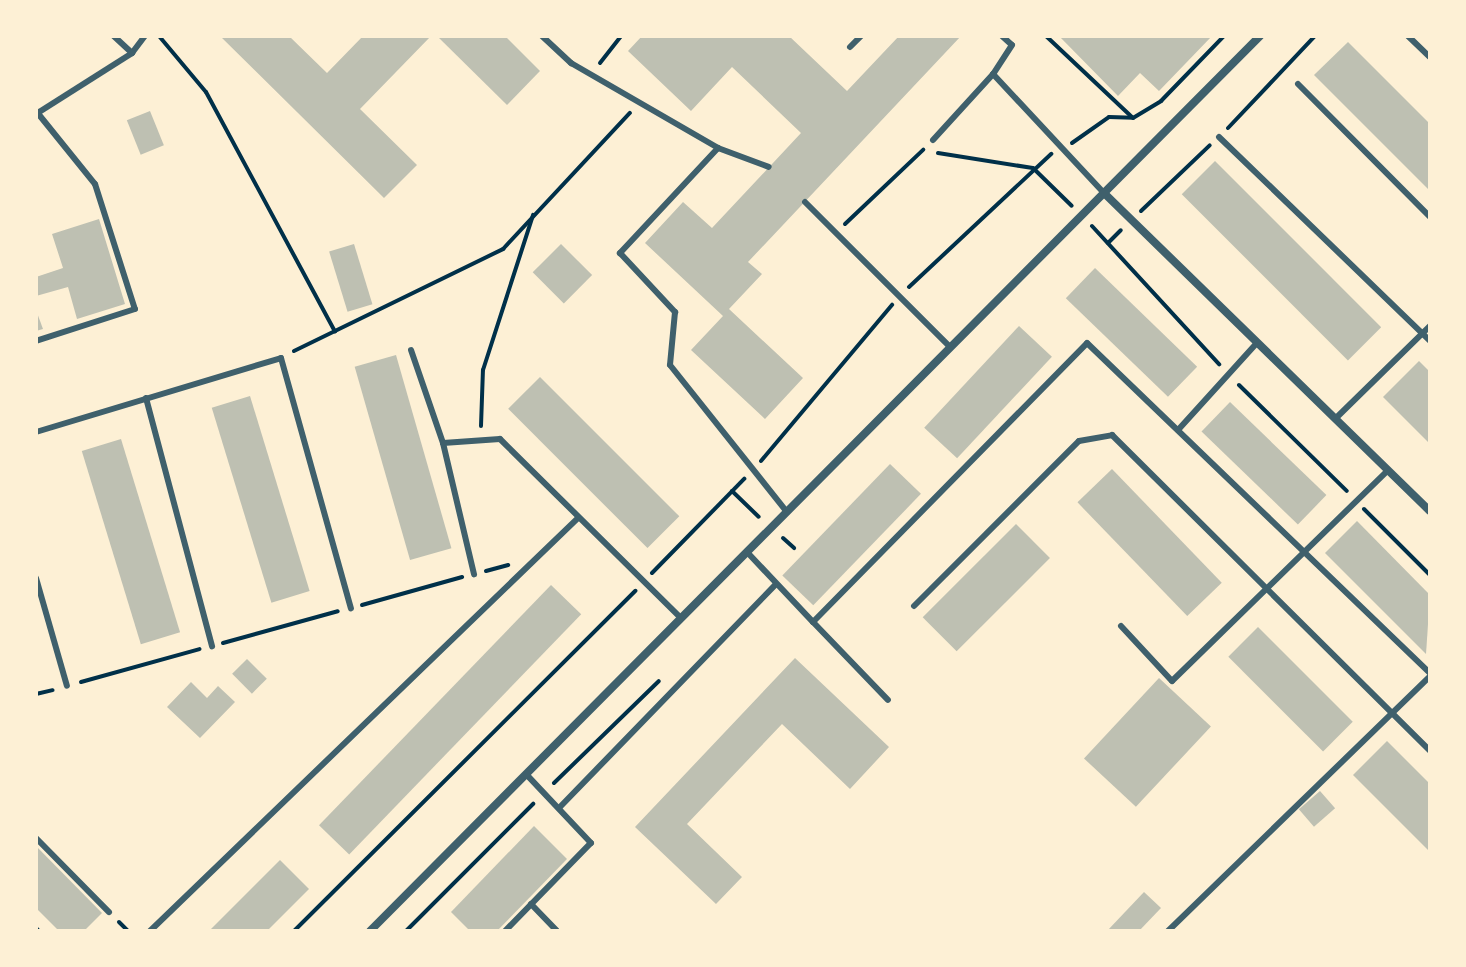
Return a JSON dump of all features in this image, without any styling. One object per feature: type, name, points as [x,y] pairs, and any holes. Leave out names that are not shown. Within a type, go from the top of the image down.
[{"type":"street","points":[[370,931],[1256,37]]},
{"type":"street","points":[[1104,193],[1430,511]]},
{"type":"lane","points":[[114,36],[132,53]]},
{"type":"lane","points":[[36,341],[135,309],[95,184],[36,113],[132,53],[145,36]]},
{"type":"lane","points":[[542,36],[591,75],[718,148],[769,167]]},
{"type":"lane","points":[[850,47],[861,36]]},
{"type":"lane","points":[[933,140],[993,74],[1012,45],[1002,36]]},
{"type":"lane","points":[[1408,36],[1430,57]]},
{"type":"lane","points":[[993,74],[1104,193]]},
{"type":"lane","points":[[1298,84],[1430,217]]},
{"type":"lane","points":[[1219,137],[1430,341]]},
{"type":"lane","points":[[718,148],[620,253],[675,312],[670,365],[756,467],[787,512]]},
{"type":"lane","points":[[805,202],[950,347]]},
{"type":"lane","points":[[1335,419],[1430,326]]},
{"type":"lane","points":[[813,622],[1087,343],[1430,675],[1168,931]]},
{"type":"lane","points":[[1178,430],[1257,343]]},
{"type":"lane","points":[[411,350],[443,443],[474,574]]},
{"type":"lane","points":[[36,432],[281,358],[351,608]]},
{"type":"lane","points":[[146,398],[212,646]]},
{"type":"lane","points":[[914,606],[1079,441],[1112,435],[1270,585],[1430,751]]},
{"type":"lane","points":[[443,443],[500,439],[681,618]]},
{"type":"lane","points":[[1121,626],[1172,681],[1388,470]]},
{"type":"lane","points":[[150,931],[578,518]]},
{"type":"lane","points":[[747,552],[775,585],[888,700]]},
{"type":"lane","points":[[36,578],[67,686]]},
{"type":"lane","points":[[559,808],[775,585]]},
{"type":"lane","points":[[505,931],[591,843],[526,774]]},
{"type":"lane","points":[[36,838],[109,912]]},
{"type":"lane","points":[[531,904],[557,931]]},
{"type":"path","points":[[159,36],[206,92],[335,332]]},
{"type":"path","points":[[591,75],[621,36]]},
{"type":"path","points":[[1046,36],[1133,118]]},
{"type":"path","points":[[294,931],[756,467],[898,297],[1059,147],[1109,117],[1133,118],[1161,101],[1224,36]]},
{"type":"path","points":[[1108,243],[1219,137],[1315,36]]},
{"type":"path","points":[[281,358],[503,249],[641,103]]},
{"type":"path","points":[[836,233],[933,140]]},
{"type":"path","points":[[921,151],[1033,168]]},
{"type":"path","points":[[481,440],[483,370],[534,213]]},
{"type":"path","points":[[732,491],[759,517]]},
{"type":"path","points":[[781,537],[794,548]]},
{"type":"path","points":[[36,694],[541,556]]},
{"type":"path","points":[[406,931],[667,673]]},
{"type":"building","points":[[220,36],[289,36],[327,73],[363,36],[431,36],[360,109],[417,165],[384,198]]},
{"type":"building","points":[[437,36],[505,36],[540,71],[507,105]]},
{"type":"building","points":[[642,36],[789,36],[847,91],[899,36],[961,36],[748,262],[762,274],[729,309],[803,378],[765,419],[691,350],[723,316],[645,243],[683,202],[712,228],[801,133],[732,67],[691,111],[628,51]]},
{"type":"building","points":[[1059,36],[1212,36],[1159,91],[1140,73],[1118,96]]},
{"type":"building","points":[[1348,42],[1430,124],[1430,191],[1314,75]]},
{"type":"building","points":[[150,111],[164,145],[141,155],[127,120]]},
{"type":"building","points":[[1215,161],[1381,327],[1348,360],[1182,194]]},
{"type":"building","points":[[99,219],[125,304],[77,319],[68,287],[36,296],[36,277],[63,268],[52,234]]},
{"type":"building","points":[[354,244],[372,304],[348,312],[329,252]]},
{"type":"building","points":[[561,244],[592,275],[564,303],[533,272]]},
{"type":"building","points":[[1095,268],[1197,367],[1168,397],[1066,298]]},
{"type":"building","points":[[36,310],[43,329],[36,331]]},
{"type":"building","points":[[1019,326],[1052,357],[957,458],[924,428]]},
{"type":"building","points":[[396,355],[451,548],[410,560],[355,367]]},
{"type":"building","points":[[1419,361],[1430,372],[1430,444],[1383,397]]},
{"type":"building","points":[[540,377],[679,516],[647,548],[508,409]]},
{"type":"building","points":[[250,396],[310,591],[271,603],[212,408]]},
{"type":"building","points":[[1230,402],[1326,495],[1298,525],[1202,431]]},
{"type":"building","points":[[121,439],[180,632],[141,644],[82,451]]},
{"type":"building","points":[[890,464],[921,494],[813,605],[782,575]]},
{"type":"building","points":[[1112,469],[1222,583],[1187,616],[1077,502]]},
{"type":"building","points":[[1357,521],[1430,595],[1426,654],[1325,553]]},
{"type":"building","points":[[1016,524],[1050,558],[957,651],[923,617]]},
{"type":"building","points":[[551,585],[581,614],[349,854],[319,825]]},
{"type":"building","points":[[1258,627],[1353,722],[1323,751],[1228,657]]},
{"type":"building","points":[[795,658],[889,747],[850,789],[782,724],[687,824],[742,877],[716,904],[635,827]]},
{"type":"building","points":[[247,659],[267,679],[252,694],[232,674]]},
{"type":"building","points":[[1159,678],[1211,726],[1136,807],[1084,758]]},
{"type":"building","points":[[191,682],[207,698],[218,686],[235,702],[200,738],[167,707]]},
{"type":"building","points":[[1387,741],[1430,784],[1430,852],[1353,775]]},
{"type":"building","points":[[1320,791],[1335,808],[1314,827],[1299,809]]},
{"type":"building","points":[[534,826],[567,859],[497,931],[470,931],[451,912]]},
{"type":"building","points":[[36,846],[102,913],[84,931],[59,931],[36,908]]},
{"type":"building","points":[[280,860],[309,889],[267,931],[209,931]]},
{"type":"building","points":[[1144,892],[1161,908],[1139,931],[1107,931]]}]
